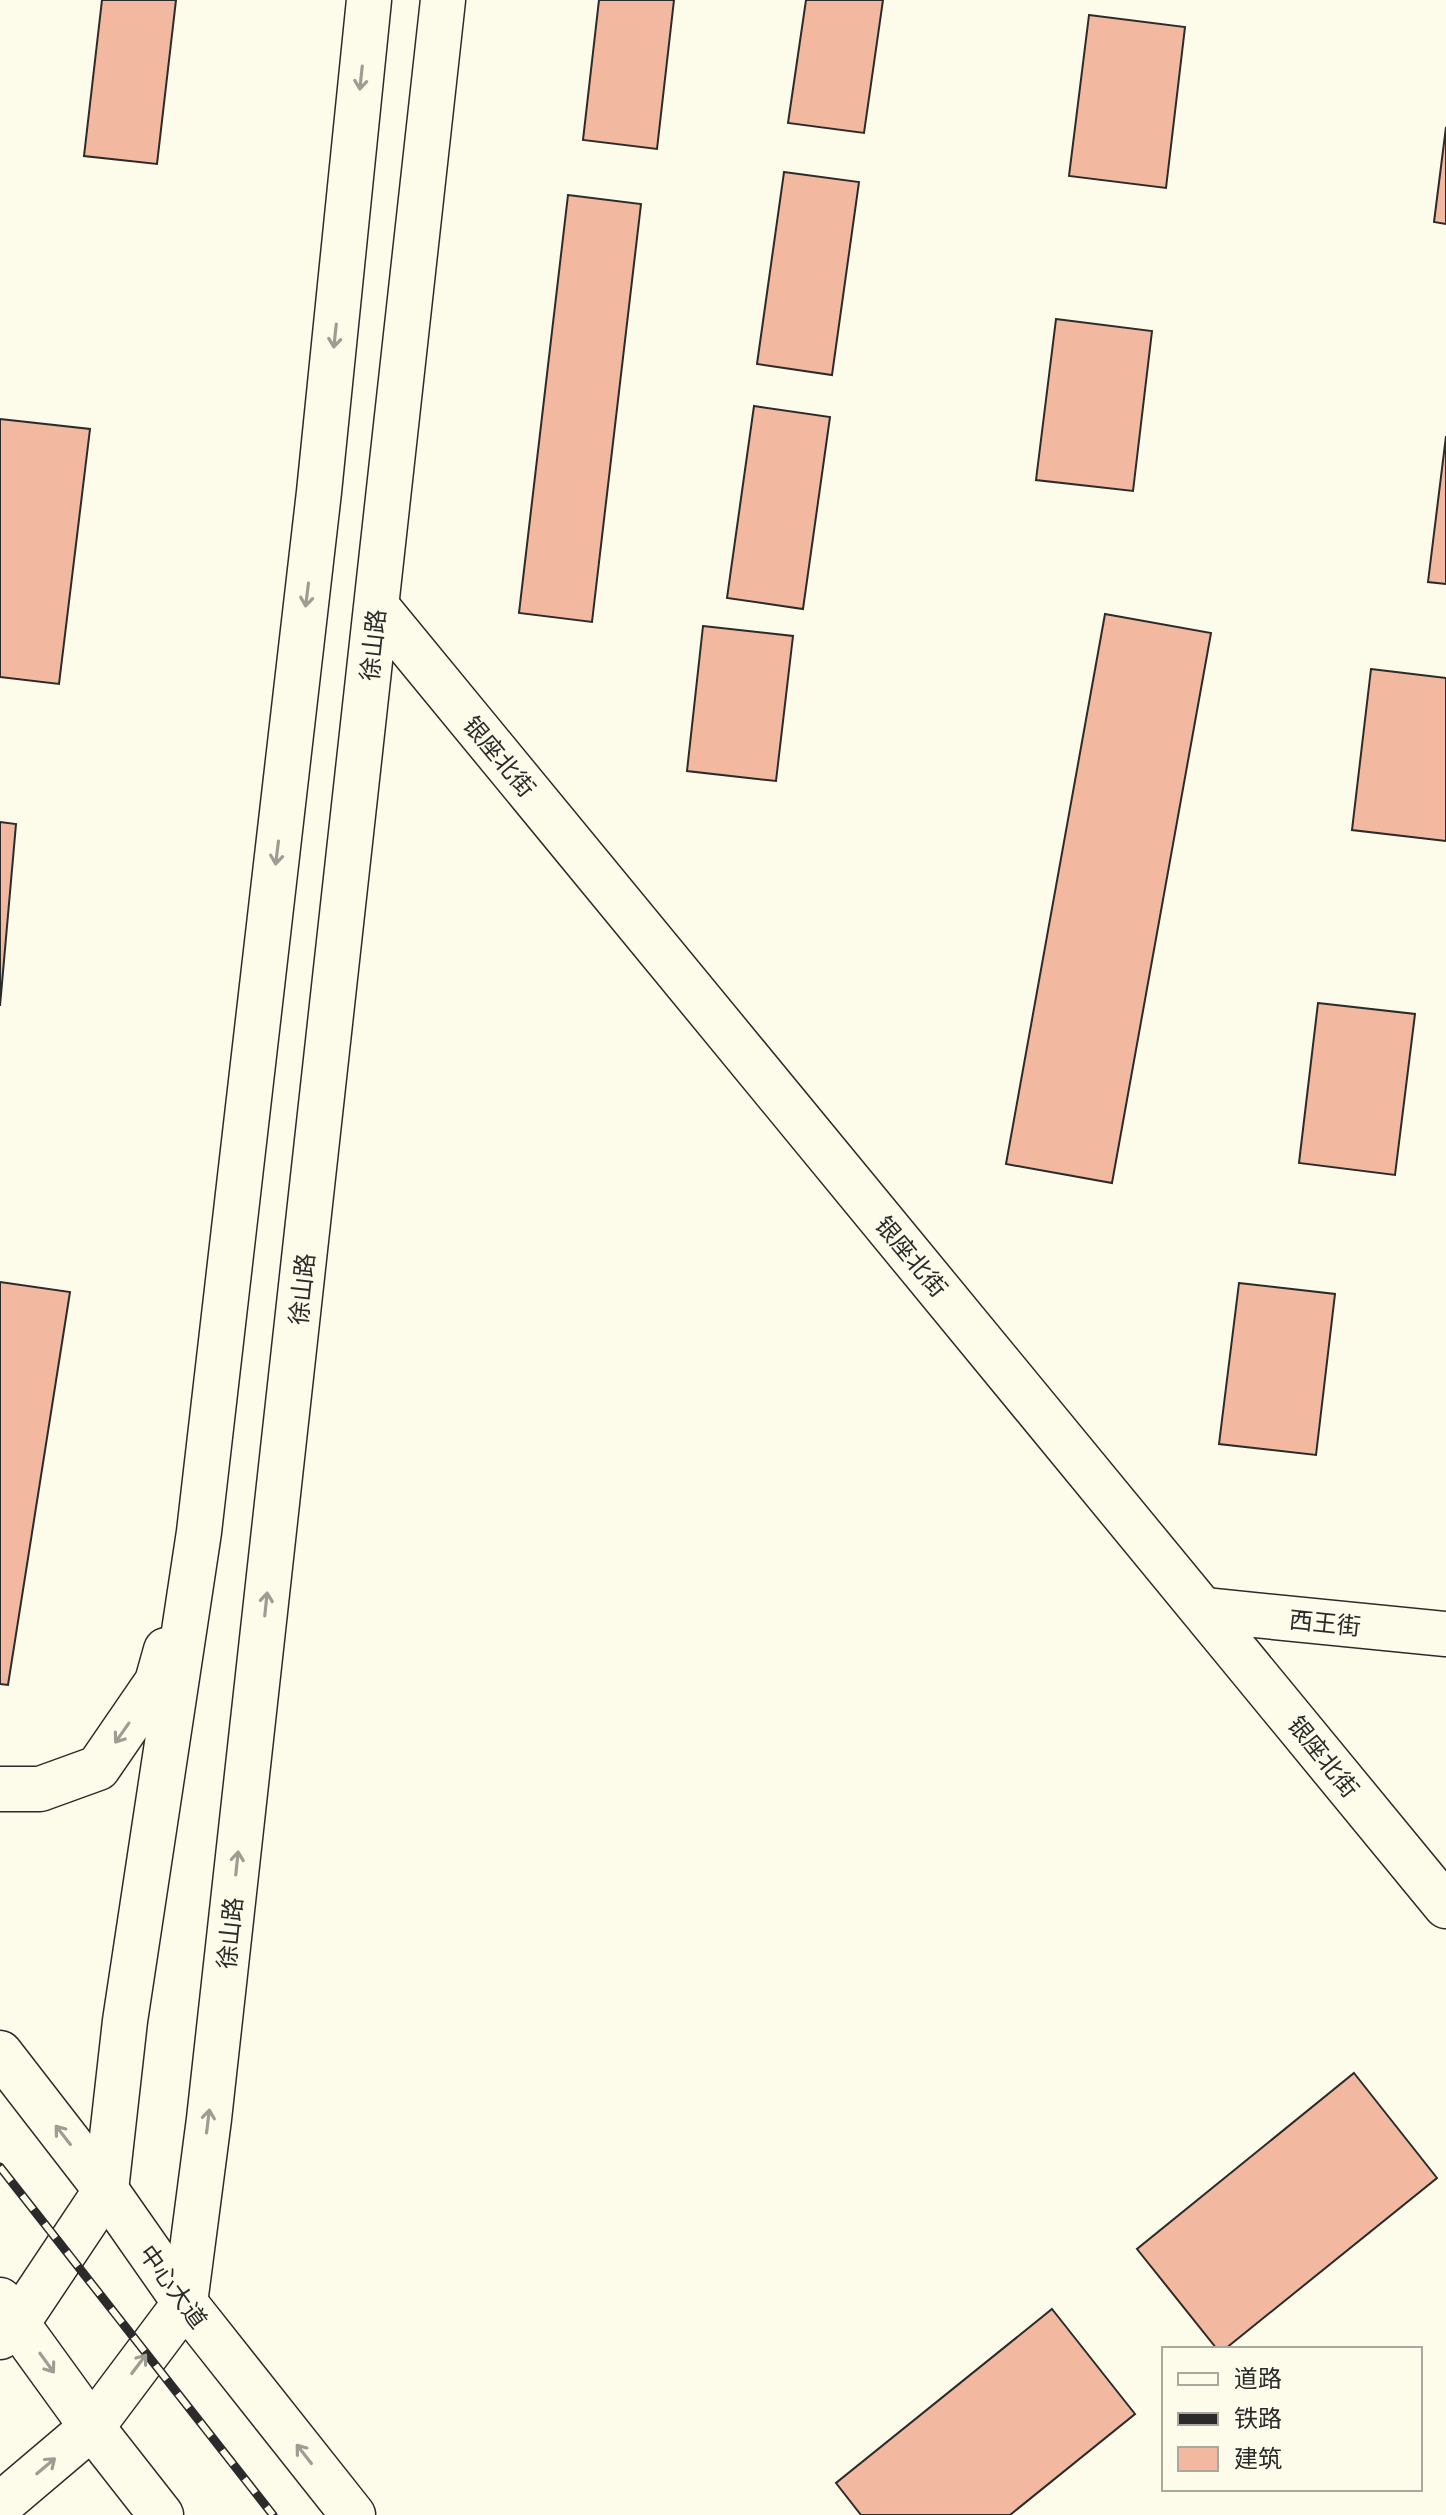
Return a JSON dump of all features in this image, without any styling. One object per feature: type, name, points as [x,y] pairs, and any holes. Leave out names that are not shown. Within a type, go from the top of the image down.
[{"type":"main road","points":[[161,2515],[6,2320],[106,2190],[125,2021],[199,1532],[319,492],[369,0]]},
{"type":"main road","name":"徐山路","points":[[0,2505],[92,2427],[185,2303],[209,2119],[443,0]]},
{"type":"main road","name":"银座北街","points":[[377,607],[1446,1906]]},
{"type":"main road","points":[[0,1789],[40,1789],[98,1768],[157,1682],[199,1532]]},
{"type":"main road","name":"西王街","points":[[1204,1610],[1446,1634]]},
{"type":"main road","name":"中心大道","points":[[0,2053],[106,2190],[185,2303],[353,2515]]},
{"type":"building","points":[[102,0],[176,0],[157,164],[84,156]]},
{"type":"building","points":[[599,0],[674,0],[657,149],[583,140]]},
{"type":"building","points":[[806,0],[883,0],[864,133],[788,123]]},
{"type":"building","points":[[1089,15],[1185,27],[1166,188],[1069,176]]},
{"type":"building","points":[[1446,127],[1446,224],[1434,222]]},
{"type":"building","points":[[784,172],[859,182],[832,375],[757,364]]},
{"type":"building","points":[[568,195],[641,204],[592,622],[519,613]]},
{"type":"building","points":[[1056,319],[1152,331],[1133,491],[1036,480]]},
{"type":"building","points":[[754,406],[830,417],[803,609],[727,598]]},
{"type":"building","points":[[0,419],[90,429],[59,684],[0,677]]},
{"type":"building","points":[[1446,436],[1446,584],[1428,582]]},
{"type":"building","points":[[1105,614],[1211,633],[1112,1183],[1006,1164]]},
{"type":"building","points":[[703,626],[793,636],[776,781],[687,771]]},
{"type":"building","points":[[1371,669],[1446,678],[1446,841],[1352,830]]},
{"type":"building","points":[[0,822],[16,824],[0,1006]]},
{"type":"building","points":[[1318,1003],[1415,1014],[1395,1175],[1299,1163]]},
{"type":"building","points":[[0,1282],[70,1292],[8,1685],[0,1684]]},
{"type":"building","points":[[1239,1283],[1335,1294],[1316,1455],[1219,1444]]},
{"type":"building","points":[[1354,2073],[1437,2178],[1227,2347],[1215,2347],[1137,2249]]},
{"type":"building","points":[[1052,2309],[1135,2414],[1010,2515],[861,2515],[836,2483]]},
{"type":"railway","points":[[0,2167],[273,2515]]}]
